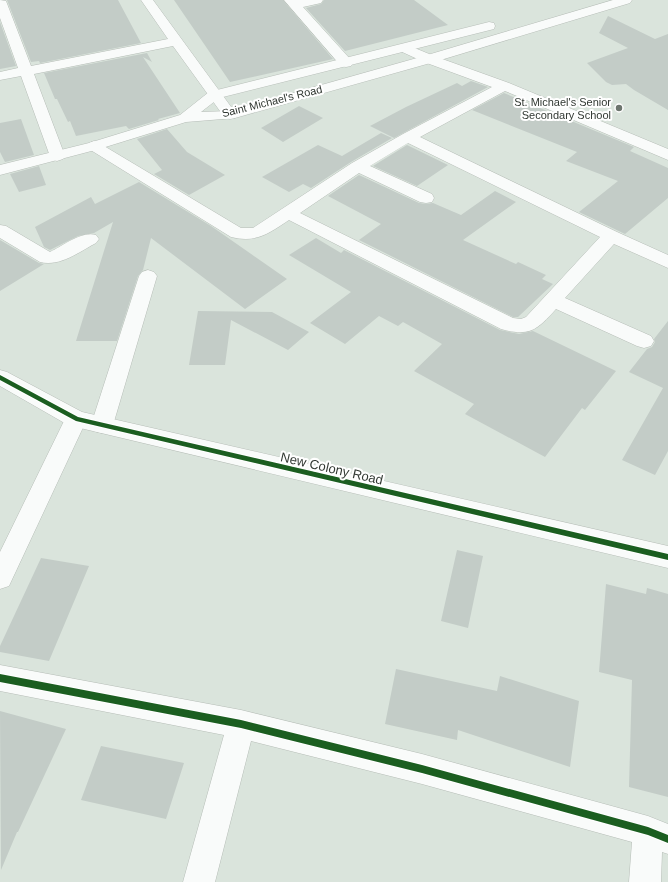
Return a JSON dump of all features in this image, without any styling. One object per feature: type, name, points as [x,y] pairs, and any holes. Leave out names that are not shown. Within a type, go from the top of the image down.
[{"type":"street","points":[[148,0],[175,42],[230,115]]},
{"type":"street","points":[[292,3],[317,0]]},
{"type":"street","points":[[527,16],[588,0]]},
{"type":"street","name":"Saint Michael's Road","points":[[185,118],[230,115],[429,59],[626,0]]},
{"type":"street","points":[[0,1],[57,156]]},
{"type":"street","points":[[292,3],[346,63]]},
{"type":"street","name":"Saint Michael's Road","points":[[185,118],[214,95],[406,48],[504,22]]},
{"type":"street","points":[[0,76],[175,42]]},
{"type":"street","points":[[406,48],[429,59],[504,86],[668,155]]},
{"type":"street","points":[[94,146],[237,233],[257,233],[289,214],[358,166],[408,137],[504,86]]},
{"type":"street","points":[[0,170],[94,146],[185,118]]},
{"type":"street","points":[[408,137],[611,236],[668,262]]},
{"type":"street","points":[[358,166],[426,198]]},
{"type":"street","points":[[289,214],[508,324],[518,326],[526,326],[533,322],[611,236]]},
{"type":"street","points":[[0,230],[46,258],[53,258],[90,239]]},
{"type":"street","points":[[102,425],[148,276]]},
{"type":"street","points":[[553,300],[644,341]]},
{"type":"street","name":"New Colony Road","points":[[0,377],[76,419],[668,557]]},
{"type":"street","points":[[0,578],[76,419]]},
{"type":"street","points":[[0,678],[241,724],[422,769],[658,835],[645,882]]},
{"type":"street","points":[[199,882],[241,724]]},
{"type":"building","points":[[7,0],[118,0],[141,43],[40,63],[39,61],[31,62]]},
{"type":"building","points":[[174,0],[283,0],[333,59],[230,82]]},
{"type":"building","points":[[324,0],[414,0],[448,25],[345,51],[306,8],[321,4]]},
{"type":"building","points":[[608,16],[655,39],[668,34],[668,110],[626,84],[612,85],[606,82],[587,63],[628,48],[599,33]]},
{"type":"building","points":[[0,22],[16,66],[0,69]]},
{"type":"building","points":[[147,53],[152,62],[143,57],[180,113],[129,129],[126,126],[76,136],[70,121],[68,122],[57,99],[55,99],[44,73]]},
{"type":"building","points":[[471,81],[488,87],[394,138],[370,126],[457,83],[462,86]]},
{"type":"building","points":[[504,93],[634,147],[630,151],[668,168],[668,198],[625,234],[579,212],[618,181],[566,161],[577,152],[472,110]]},
{"type":"building","points":[[299,106],[323,118],[283,142],[261,128]]},
{"type":"building","points":[[21,119],[34,155],[5,162],[0,152],[0,123]]},
{"type":"building","points":[[167,129],[187,152],[225,175],[189,195],[154,174],[162,170],[137,139]]},
{"type":"building","points":[[381,133],[392,138],[311,188],[303,184],[289,192],[262,177],[318,145],[342,156]]},
{"type":"building","points":[[407,145],[448,165],[417,186],[373,166]]},
{"type":"building","points":[[39,166],[46,185],[19,192],[10,174]]},
{"type":"building","points":[[359,175],[419,203],[433,203],[461,215],[495,191],[516,202],[463,240],[516,264],[518,262],[546,275],[542,279],[553,284],[518,317],[513,317],[359,240],[381,224],[328,196]]},
{"type":"building","points":[[139,182],[211,226],[287,279],[245,309],[151,238],[143,270],[138,276],[117,341],[76,341],[113,222],[94,233],[78,236],[50,250],[44,247],[35,227],[91,197],[95,204]]},
{"type":"building","points":[[316,238],[341,253],[344,250],[500,330],[519,334],[533,331],[616,371],[585,410],[582,408],[545,457],[465,414],[474,404],[414,371],[442,344],[403,322],[398,326],[379,316],[345,344],[310,323],[351,292],[289,255]]},
{"type":"building","points":[[0,240],[39,263],[44,264],[0,291]]},
{"type":"building","points":[[198,311],[272,312],[309,332],[288,350],[231,320],[225,365],[189,365]]},
{"type":"building","points":[[668,321],[668,451],[655,475],[622,460],[663,388],[629,372],[647,349],[652,347],[655,342],[654,339]]},
{"type":"building","points":[[457,550],[483,556],[468,628],[441,621]]},
{"type":"building","points":[[41,558],[89,566],[49,661],[0,652],[0,646]]},
{"type":"building","points":[[606,584],[646,594],[647,588],[668,594],[668,797],[629,787],[632,680],[599,672]]},
{"type":"building","points":[[396,669],[497,691],[500,676],[579,701],[570,767],[458,730],[457,740],[385,724]]},
{"type":"building","points":[[0,711],[66,729],[17,832],[1,870]]},
{"type":"building","points":[[101,746],[184,763],[166,819],[81,800]]},
{"type":"cycle path","points":[[0,377],[76,419],[668,557]]},
{"type":"cycle path","points":[[0,678],[241,724],[422,769],[648,831],[668,839]]},
{"type":"place","name":"St. Michael's Senior Secondary School","points":[[619,108]]}]
